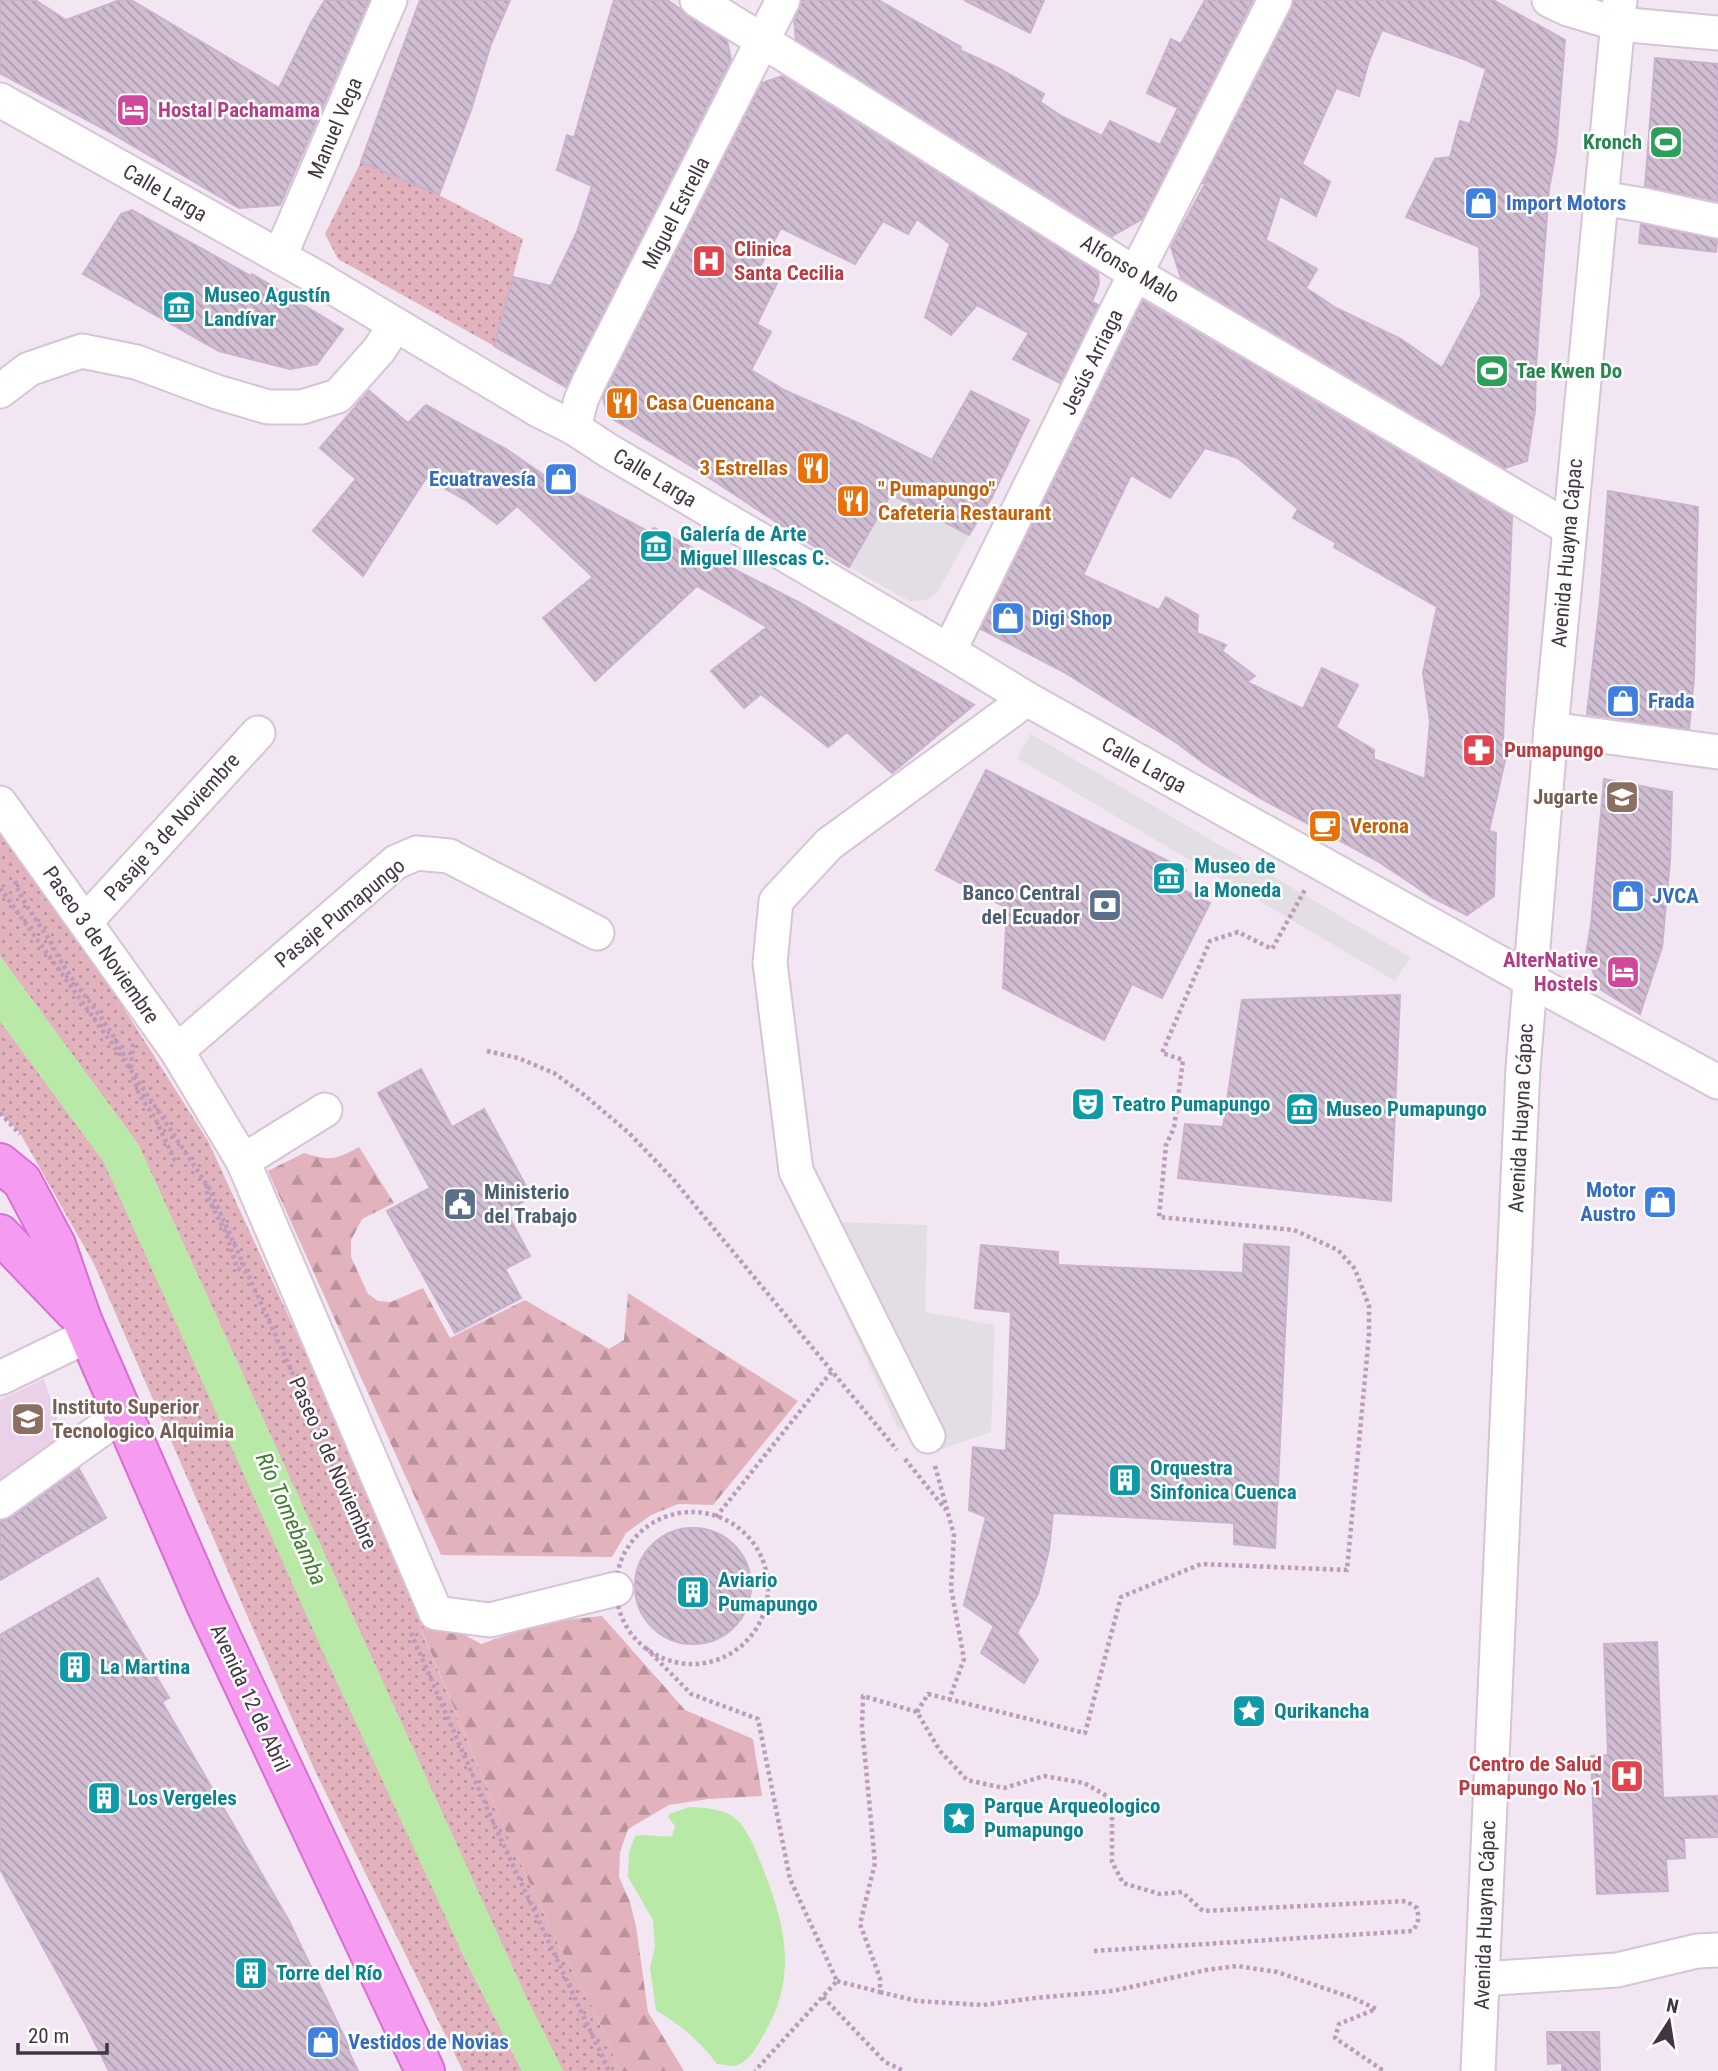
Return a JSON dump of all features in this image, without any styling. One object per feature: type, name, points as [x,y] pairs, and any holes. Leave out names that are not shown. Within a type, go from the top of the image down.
[{"type":"main road","name":"Avenida 12 de Abril","points":[[7,1165],[56,1245],[86,1328],[207,1607],[425,2071]]},
{"type":"main road","name":"Avenida 12 de Abril","points":[[0,1234],[86,1328]]},
{"type":"street","name":"Manuel Vega","points":[[280,256],[390,0]]},
{"type":"street","name":"Alfonso Malo","points":[[696,0],[1136,274],[1569,528]]},
{"type":"street","name":"Miguel Estrella","points":[[574,428],[589,382],[783,0]]},
{"type":"street","name":"Jesús Arriaga","points":[[949,651],[1275,0]]},
{"type":"street","points":[[1549,0],[1568,9],[1619,12],[1718,33]]},
{"type":"street","name":"Avenida Huayna Cápac","points":[[1478,2071],[1518,1147],[1551,729],[1619,12]]},
{"type":"street","name":"Calle Larga","points":[[0,100],[280,256],[1027,699],[1718,1082]]},
{"type":"street","points":[[1601,198],[1718,221]]},
{"type":"street","points":[[0,391],[29,369],[82,351],[136,362],[217,392],[268,407],[302,407],[338,396],[379,350],[395,326]]},
{"type":"street","points":[[928,1436],[796,1171],[770,964],[776,901],[830,844],[1027,699]]},
{"type":"street","points":[[1551,729],[1718,752]]},
{"type":"street","name":"Pasaje 3 de Noviembre","points":[[86,921],[258,733]]},
{"type":"street","name":"Paseo 3 de Noviembre","points":[[0,803],[177,1051],[243,1161],[436,1613],[490,1620],[616,1589]]},
{"type":"street","name":"Pasaje Pumapungo","points":[[177,1051],[396,862],[417,853],[449,856],[597,933]]},
{"type":"street","points":[[243,1161],[325,1110]]},
{"type":"street","points":[[0,1378],[86,1328]]},
{"type":"street","points":[[0,1502],[124,1413]]},
{"type":"street","points":[[1482,1979],[1617,1970],[1698,1951],[1718,1950]]},
{"type":"path","points":[[917,1713],[928,1694],[1085,1734],[1121,1597],[1201,1564],[1347,1570],[1369,1335],[1369,1306],[1355,1269],[1338,1250],[1294,1230],[1159,1217],[1166,1145],[1174,1128],[1182,1060],[1162,1053],[1210,941],[1238,932],[1272,949],[1320,862]]},
{"type":"path","points":[[13,873],[20,898],[48,937],[61,963],[118,1042],[139,1094],[155,1118],[175,1161]]},
{"type":"path","name":"Paseo 3 de Noviembre","points":[[0,888],[131,1070],[206,1184],[364,1531]]},
{"type":"path","points":[[487,1051],[517,1058],[554,1073],[629,1133],[673,1179],[946,1510]]},
{"type":"path","points":[[716,1517],[832,1371]]},
{"type":"path","points":[[928,1436],[954,1535],[951,1588],[964,1659],[949,1700]]},
{"type":"path","points":[[646,1648],[669,1661],[693,1664],[718,1660],[728,1655],[739,1649],[756,1631],[766,1609],[769,1584],[764,1561],[750,1539],[730,1522],[706,1513],[680,1513],[655,1521],[635,1537],[621,1559],[616,1589],[619,1610],[629,1632],[691,1694],[758,1719],[790,1879],[836,1981]]},
{"type":"path","points":[[410,1630],[497,1831],[609,2071]]},
{"type":"path","points":[[880,1992],[880,1978],[860,1924],[875,1863],[862,1726],[863,1696],[917,1713],[940,1751],[967,1780],[1004,1788],[1044,1776],[1084,1783],[1112,1799],[1112,1862],[1123,1884],[1160,1894],[1182,1892],[1203,1911],[1406,1901],[1417,1908],[1418,1915],[1417,1924],[1412,1931],[1093,1951]]},
{"type":"path","points":[[836,1981],[917,2001],[983,2004],[1113,1991],[1206,1969],[1237,1966],[1277,1972],[1353,1998],[1376,2009],[1339,2024],[1335,2038],[1381,2071]]},
{"type":"path","points":[[755,2071],[836,1981]]},
{"type":"path","points":[[823,1997],[885,2062],[904,2071]]},
{"type":"shaded area","points":[[893,495],[969,535],[937,593],[929,599],[911,602],[849,567]]},
{"type":"shaded area","points":[[1031,734],[1410,957],[1395,981],[1017,758]]},
{"type":"shaded area","points":[[803,1221],[927,1225],[925,1312],[995,1325],[991,1432],[942,1449],[928,1436],[898,1428]]},
{"type":"shaded area","name":"Instituto Superior Tecnologico Alquimia","points":[[44,1379],[63,1438],[0,1489],[0,1400]]},
{"type":"green space","points":[[361,162],[439,195],[523,239],[494,346],[338,259],[325,234]]},
{"type":"green space","points":[[0,823],[90,955],[208,1141],[430,1624],[421,1630],[503,1825],[554,1936],[598,2019],[620,2071],[563,2071],[526,1997],[138,1144],[0,956]]},
{"type":"green space","points":[[0,1021],[104,1162],[466,1961],[522,2071],[463,2071],[315,1771],[94,1264],[20,1133],[0,1113]]},
{"type":"green space","points":[[359,1147],[394,1203],[362,1219],[351,1240],[351,1257],[368,1294],[378,1301],[391,1302],[423,1288],[450,1338],[525,1300],[609,1349],[624,1340],[628,1293],[798,1401],[713,1505],[678,1504],[651,1515],[626,1533],[612,1557],[441,1555],[268,1171],[304,1153],[332,1158]]},
{"type":"green space","points":[[602,1616],[685,1710],[753,1739],[762,1796],[708,1799],[669,1805],[628,1829],[620,1852],[619,1877],[630,1902],[636,1926],[648,2012],[684,2071],[620,2071],[598,2019],[554,1936],[503,1825],[421,1629],[438,1620],[481,1644],[545,1622]]},
{"type":"water","name":"Río Tomebamba","points":[[0,956],[138,1144],[526,1997],[563,2071],[522,2071],[466,1961],[323,1652],[104,1162],[0,1021]]},
{"type":"water","points":[[689,1807],[720,1811],[731,1815],[741,1824],[753,1843],[764,1871],[783,1934],[784,1974],[774,2015],[751,2055],[733,2066],[717,2064],[689,2034],[656,2010],[650,1968],[655,1946],[653,1920],[628,1877],[629,1852],[635,1836],[672,1836],[675,1826],[668,1817],[669,1814]]},
{"type":"building","points":[[0,0],[35,0],[66,20],[120,0],[131,0],[279,88],[325,0],[369,0],[280,205],[239,208],[104,129],[0,73]]},
{"type":"building","points":[[420,0],[510,0],[491,44],[472,107],[439,195],[361,162]]},
{"type":"building","points":[[614,0],[667,0],[727,41],[731,59],[566,387],[494,346],[513,277],[551,286],[577,232],[592,186],[557,170],[567,135],[574,138]]},
{"type":"building","points":[[802,0],[878,0],[961,47],[960,50],[1044,94],[1040,102],[1063,117],[1102,136],[1110,121],[1160,145],[1178,108],[1147,93],[1171,39],[1181,44],[1205,0],[1253,0],[1142,219],[1112,236],[796,39],[794,21]]},
{"type":"building","points":[[964,0],[1044,0],[1030,33]]},
{"type":"building","points":[[1294,0],[1493,0],[1565,40],[1556,151],[1549,189],[1535,410],[1527,461],[1505,468],[1181,278],[1171,247],[1292,9]],"holes":[[[1382,30],[1486,69],[1470,124],[1460,121],[1450,157],[1435,159],[1406,217],[1479,247],[1481,296],[1442,368],[1401,339],[1336,308],[1306,288],[1317,269],[1266,240],[1280,196],[1316,216],[1330,182],[1302,164],[1336,88],[1359,96]]]},
{"type":"building","points":[[1655,58],[1718,64],[1718,201],[1645,186]]},
{"type":"building","points":[[782,76],[1098,273],[1099,284],[1092,302],[1098,305],[1060,383],[1013,359],[1029,333],[977,305],[951,335],[925,317],[950,244],[917,219],[908,234],[883,221],[855,264],[781,228],[757,272],[777,283],[757,324],[771,332],[751,370],[784,390],[932,460],[971,391],[1029,420],[992,497],[969,535],[891,494],[849,567],[608,416],[603,398],[606,390],[762,83]]},
{"type":"building","points":[[132,210],[251,276],[252,274],[343,329],[317,364],[290,369],[219,351],[83,274],[121,214]]},
{"type":"building","points":[[1641,224],[1717,240],[1716,252],[1639,243]]},
{"type":"building","points":[[1143,301],[1512,517],[1503,740],[1506,756],[1489,831],[1496,833],[1494,896],[1467,915],[1433,898],[1376,860],[1260,798],[1064,672],[981,629]],"holes":[[[1205,448],[1238,458],[1298,509],[1293,518],[1336,543],[1334,547],[1437,607],[1423,673],[1430,721],[1425,779],[1374,759],[1374,750],[1336,727],[1358,685],[1322,668],[1303,709],[1247,682],[1255,676],[1222,651],[1226,645],[1197,633],[1198,615],[1166,597],[1159,610],[1083,575],[1131,475],[1170,498]]]},
{"type":"building","points":[[369,391],[408,423],[426,405],[506,449],[548,478],[649,532],[654,528],[800,603],[974,705],[892,773],[847,732],[828,747],[761,694],[744,708],[711,671],[767,627],[697,586],[595,681],[543,618],[593,577],[517,506],[497,524],[467,501],[426,478],[363,576],[313,531],[356,479],[320,448]]},
{"type":"building","points":[[1608,491],[1698,507],[1694,678],[1689,729],[1587,714],[1600,601]]},
{"type":"building","name":"Banco Central del Ecuador","points":[[986,770],[1186,870],[1177,887],[1210,903],[1162,998],[1132,984],[1104,1040],[1003,988],[1007,908],[936,870]]},
{"type":"building","points":[[1604,779],[1672,792],[1670,861],[1662,947],[1640,1014],[1600,989],[1586,954]]},
{"type":"building","points":[[1400,995],[1391,1201],[1178,1178],[1185,1124],[1223,1127],[1242,1000]]},
{"type":"building","name":"Ministerio del Trabajo","points":[[421,1069],[452,1127],[484,1109],[532,1197],[506,1211],[530,1256],[505,1269],[521,1298],[455,1333],[387,1211],[430,1188],[378,1093]]},
{"type":"building","name":"Orquestra Sinfonica Cuenca","points":[[1244,1244],[1289,1247],[1275,1548],[1234,1544],[1234,1523],[1053,1513],[1049,1550],[1038,1594],[1017,1633],[1038,1660],[1024,1683],[981,1653],[994,1626],[964,1605],[986,1517],[969,1510],[973,1447],[1006,1451],[1011,1312],[975,1308],[981,1245],[1058,1252],[1058,1265],[1243,1273]]},
{"type":"building","points":[[79,1469],[106,1518],[0,1580],[0,1521],[11,1518]]},
{"type":"building","name":"Aviario Pumapungo","points":[[693,1528],[715,1533],[734,1545],[746,1564],[751,1586],[746,1608],[734,1627],[715,1639],[693,1644],[671,1639],[652,1627],[640,1608],[635,1586],[640,1564],[652,1545],[671,1533]]},
{"type":"building","points":[[98,1578],[169,1698],[162,1702],[289,1921],[358,2071],[109,2071],[0,1869],[0,1635]]},
{"type":"building","name":"Centro de Salud Pumapungo No 1","points":[[1657,1642],[1663,1798],[1718,1796],[1718,1837],[1684,1838],[1685,1858],[1666,1859],[1668,1891],[1597,1894],[1591,1756],[1608,1755],[1604,1644]]},
{"type":"building","points":[[1547,2032],[1599,2032],[1600,2071],[1562,2071],[1562,2063],[1548,2064]]},
{"type":"place","name":"Hostal Pachamama","points":[[133,110]]},
{"type":"place","name":"Kronch","points":[[1666,142]]},
{"type":"place","name":"Import Motors","points":[[1481,203]]},
{"type":"place","name":"Clinica Santa Cecilia","points":[[709,261]]},
{"type":"place","name":"Museo Agustín Landívar","points":[[179,307]]},
{"type":"place","name":"Tae Kwen Do","points":[[1492,371]]},
{"type":"place","name":"Casa Cuencana","points":[[622,403]]},
{"type":"place","name":"3 Estrellas","points":[[813,468]]},
{"type":"place","name":"Ecuatravesía","points":[[561,479]]},
{"type":"place","name":"\" Pumapungo\" Cafeteria Restaurant","points":[[853,501]]},
{"type":"place","name":"Galería de Arte Miguel Illescas C.","points":[[656,546]]},
{"type":"place","name":"Digi Shop","points":[[1008,618]]},
{"type":"place","name":"Frada","points":[[1623,701]]},
{"type":"place","name":"Pumapungo","points":[[1479,750]]},
{"type":"place","name":"Jugarte","points":[[1622,797]]},
{"type":"place","name":"Verona","points":[[1325,826]]},
{"type":"place","name":"Museo de la Moneda","points":[[1169,878]]},
{"type":"place","name":"JVCA","points":[[1628,896]]},
{"type":"place","name":"Banco Central del Ecuador","points":[[1105,905]]},
{"type":"place","name":"AlterNative Hostels","points":[[1623,972]]},
{"type":"place","name":"Teatro Pumapungo","points":[[1088,1104]]},
{"type":"place","name":"Museo Pumapungo","points":[[1302,1109]]},
{"type":"place","name":"Motor Austro","points":[[1660,1202]]},
{"type":"place","name":"Ministerio del Trabajo","points":[[460,1204]]},
{"type":"place","name":"Instituto Superior Tecnologico Alquimia","points":[[28,1419]]},
{"type":"place","name":"Orquestra Sinfonica Cuenca","points":[[1125,1480]]},
{"type":"place","name":"Aviario Pumapungo","points":[[693,1592]]},
{"type":"place","name":"La Martina","points":[[75,1667]]},
{"type":"place","name":"Qurikancha","points":[[1249,1711]]},
{"type":"place","name":"Centro de Salud Pumapungo No 1","points":[[1627,1776]]},
{"type":"place","name":"Los Vergeles","points":[[104,1798]]},
{"type":"place","name":"Parque Arqueologico Pumapungo","points":[[959,1818]]},
{"type":"place","name":"Torre del Río","points":[[251,1973]]},
{"type":"place","name":"Vestidos de Novias","points":[[323,2042]]}]
